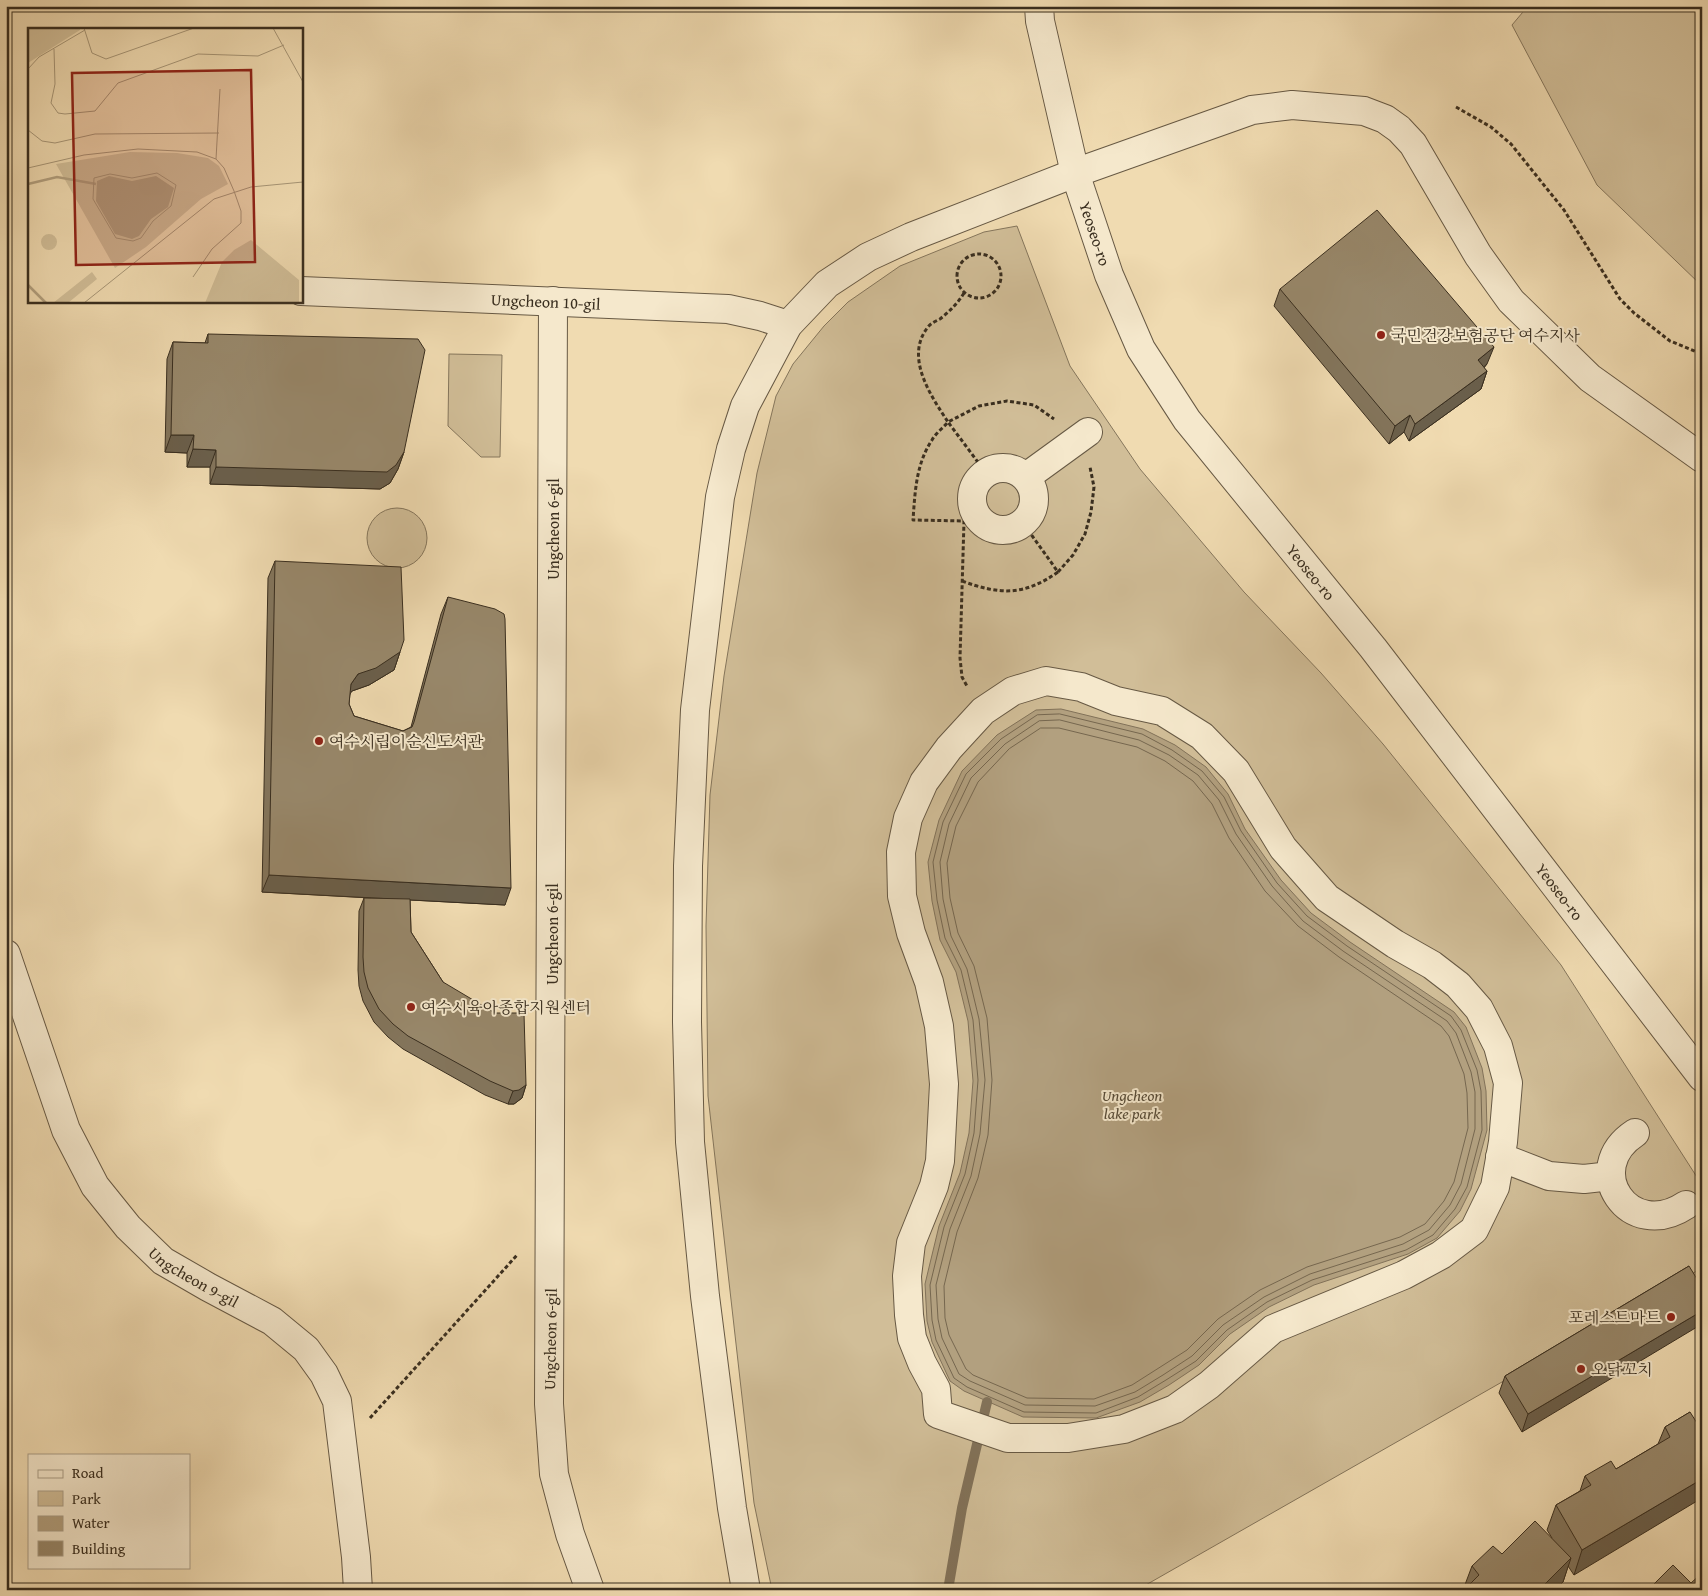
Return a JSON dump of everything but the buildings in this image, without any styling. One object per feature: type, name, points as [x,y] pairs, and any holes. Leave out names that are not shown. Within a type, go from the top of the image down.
[{"type":"street","name":"Yeoseo-ro","points":[[1039,6],[1040,21],[1075,173],[1109,275],[1141,348],[1187,420],[1373,648],[1702,1077]]},
{"type":"street","points":[[746,1590],[732,1508],[706,1305],[690,1142],[687,1022],[688,866],[695,710],[720,498],[731,449],[745,406],[788,325],[827,284],[868,257],[911,237],[1075,173],[1252,110],[1270,106],[1292,105],[1364,111],[1385,119],[1399,129],[1413,144],[1478,255],[1511,301],[1590,378],[1702,458]]},
{"type":"street","name":"Ungcheon 10-gil","points":[[302,291],[728,309],[788,325]]},
{"type":"street","name":"Ungcheon 6-gil","points":[[553,302],[549,1404],[554,1474],[570,1534],[590,1590]]},
{"type":"street","points":[[1026,477],[1088,432]]},
{"type":"street","points":[[998,468],[1008,468],[1018,471],[1026,477],[1032,486],[1034,496],[1033,507],[1029,517],[1023,523],[1012,530],[1001,531],[969,518],[974,485],[989,471],[998,468]]},
{"type":"street","points":[[1046,681],[1081,687],[1116,701],[1162,711],[1202,736],[1236,771],[1283,848],[1327,898],[1395,944],[1432,965],[1458,985],[1479,1009],[1498,1046],[1508,1083],[1495,1187],[1474,1230],[1442,1255],[1404,1275],[1273,1329],[1209,1385],[1176,1409],[1124,1429],[1068,1438],[1008,1438],[938,1414],[936,1390],[912,1338],[909,1315],[907,1276],[911,1243],[934,1186],[940,1161],[944,1084],[940,1026],[929,982],[911,933],[902,896],[901,852],[908,818],[924,782],[949,748],[983,711],[995,703],[1013,691],[1046,681]]},
{"type":"street","name":"Ungcheon 9-gil","points":[[6,954],[66,1130],[95,1186],[128,1227],[163,1262],[272,1321],[306,1349],[324,1374],[337,1402],[356,1557],[358,1590]]},
{"type":"street","points":[[1635,1133],[1625,1139],[1617,1149],[1612,1162],[1611,1176],[1614,1189],[1621,1201],[1632,1210],[1644,1216],[1659,1216],[1674,1212],[1686,1204]]},
{"type":"street","points":[[1500,1157],[1550,1176],[1584,1179],[1611,1176]]},
{"type":"path","points":[[1456,107],[1490,126],[1511,144],[1564,210],[1620,298],[1634,313],[1670,341],[1702,354]]},
{"type":"path","points":[[976,254],[990,256],[1000,268],[1001,275],[996,289],[992,294],[978,298],[964,293],[957,281],[956,273],[958,266],[963,260],[976,254]]},
{"type":"path","points":[[964,293],[957,304],[940,319],[928,326],[919,342],[920,367],[927,390],[948,422],[932,439],[920,465],[913,520],[969,518],[962,581],[960,658],[962,677],[967,687],[975,694],[983,700],[995,703]]},
{"type":"path","points":[[962,581],[983,589],[1021,590],[1043,583],[1058,572],[1023,523]]},
{"type":"path","points":[[343,1448],[518,1254]]},
{"type":"green space","points":[[1528,6],[1702,6],[1702,286],[1597,185],[1512,25]]},
{"type":"green space","name":"Ungcheon lake park","points":[[1017,226],[1070,366],[1140,469],[1244,592],[1321,673],[1383,744],[1561,965],[1702,1185],[1702,1268],[1137,1590],[772,1590],[754,1503],[708,1096],[706,926],[710,795],[724,676],[757,473],[776,396],[793,364],[824,326],[848,302],[900,266],[984,232]]},
{"type":"green space","points":[[449,354],[502,355],[500,457],[481,457],[448,426]]},
{"type":"green space","points":[[391,508],[403,508],[414,513],[422,521],[427,532],[425,550],[414,563],[403,568],[391,568],[380,563],[372,555],[367,544],[367,532],[372,521],[380,513]]},
{"type":"water","points":[[1061,709],[1143,729],[1175,745],[1206,767],[1228,794],[1245,829],[1281,880],[1311,913],[1350,942],[1454,1012],[1466,1027],[1482,1068],[1486,1091],[1487,1130],[1471,1189],[1460,1211],[1437,1238],[1408,1254],[1314,1285],[1269,1307],[1230,1334],[1199,1365],[1169,1385],[1140,1402],[1096,1418],[1023,1417],[964,1391],[950,1381],[932,1342],[927,1321],[925,1284],[939,1226],[960,1173],[969,1133],[973,1081],[968,1021],[956,972],[940,940],[932,901],[928,862],[939,820],[962,771],[997,735],[1036,710]]},
{"type":"waterway","points":[[948,1590],[962,1508],[987,1402]]},
{"type":"place","name":"국민건강보험공단 여수지사","points":[[1381,335]]},
{"type":"place","name":"여수시립이순신도서관","points":[[319,741]]},
{"type":"place","name":"여수시육아종합지원센터","points":[[411,1007]]},
{"type":"place","name":"포레스트마트","points":[[1671,1317]]},
{"type":"place","name":"오닭꼬치","points":[[1581,1369]]}]
